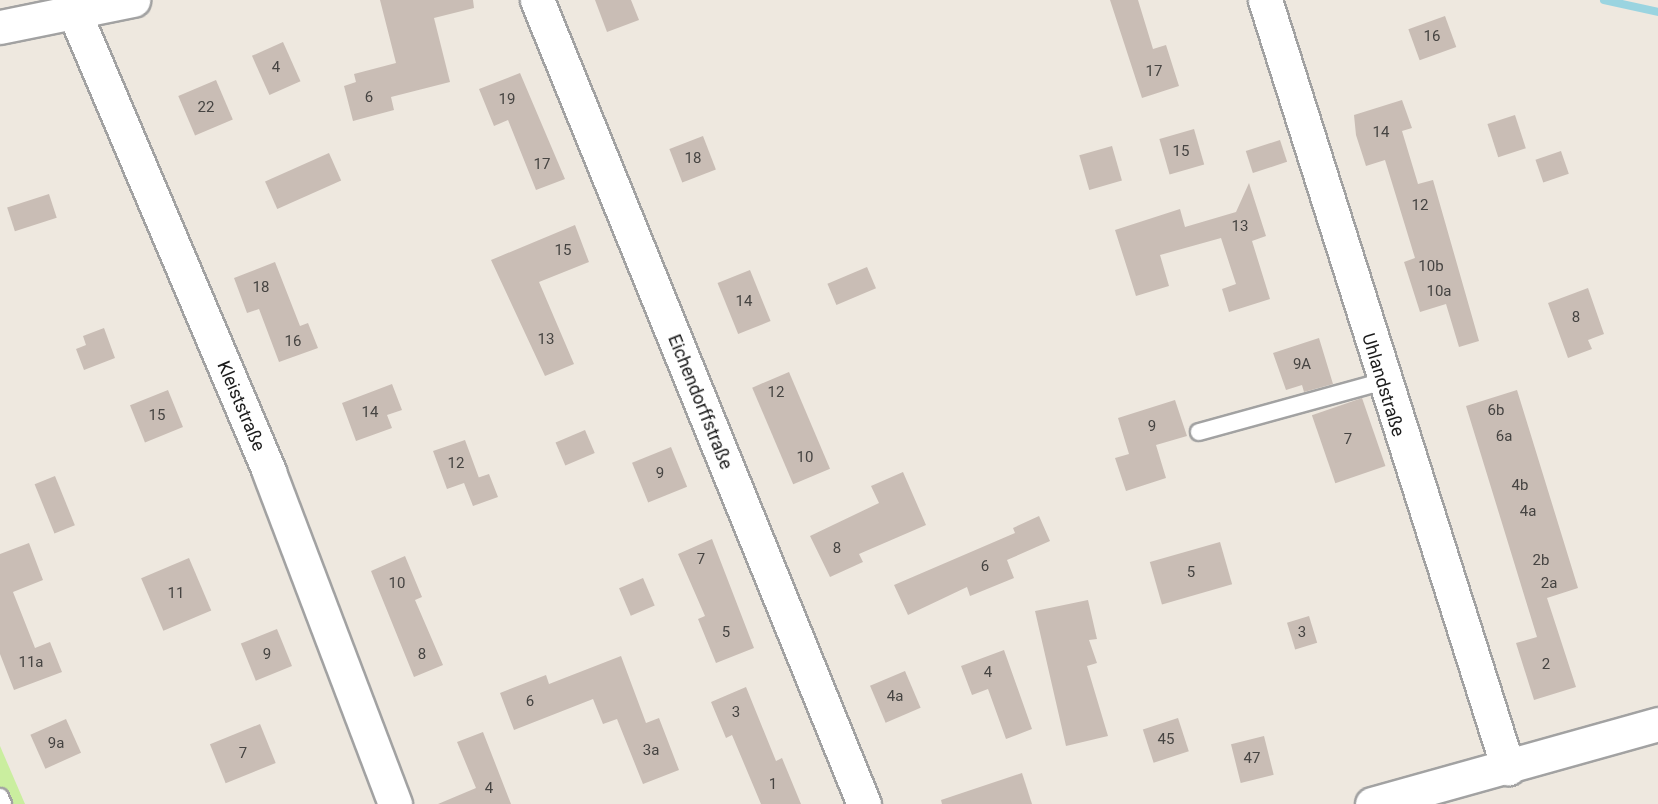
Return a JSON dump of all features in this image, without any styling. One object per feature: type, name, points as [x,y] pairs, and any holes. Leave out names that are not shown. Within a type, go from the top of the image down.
[{"type":"street","points":[[0,27],[75,14],[133,0]]},
{"type":"street","name":"Eichendorffstraße","points":[[537,0],[864,804]]},
{"type":"street","name":"Uhlandstraße","points":[[1265,0],[1381,382],[1508,768]]},
{"type":"street","name":"Kleiststraße","points":[[75,14],[269,472],[395,804]]},
{"type":"street","points":[[1372,804],[1508,768],[1658,724]]},
{"type":"lane","points":[[1199,432],[1381,382]]},
{"type":"lane","points":[[0,797],[3,804]]},
{"type":"green space","points":[[0,746],[25,804],[0,804]]},
{"type":"building","points":[[380,0],[473,0],[474,8],[434,18],[450,82],[391,97],[394,110],[353,121],[344,86],[356,82],[354,74],[396,63]]},
{"type":"building","points":[[595,0],[631,0],[639,20],[607,32]]},
{"type":"building","points":[[1110,0],[1138,0],[1153,49],[1166,45],[1179,86],[1142,98]]},
{"type":"building","points":[[1445,16],[1456,47],[1420,60],[1408,29]]},
{"type":"building","points":[[283,42],[300,81],[269,95],[252,56]]},
{"type":"building","points":[[520,73],[565,179],[536,190],[508,120],[494,126],[479,89]]},
{"type":"building","points":[[216,80],[233,120],[195,136],[178,96]]},
{"type":"building","points":[[1402,100],[1412,128],[1402,131],[1418,184],[1433,180],[1479,341],[1459,347],[1446,304],[1420,312],[1404,262],[1415,258],[1385,160],[1366,166],[1356,135],[1354,115]]},
{"type":"building","points":[[1515,115],[1526,148],[1498,157],[1487,124]]},
{"type":"building","points":[[1194,129],[1204,165],[1170,174],[1159,139]]},
{"type":"building","points":[[703,136],[716,170],[682,183],[669,149]]},
{"type":"building","points":[[1280,140],[1287,162],[1253,173],[1246,151]]},
{"type":"building","points":[[1112,146],[1122,181],[1089,190],[1079,155]]},
{"type":"building","points":[[1561,151],[1569,174],[1543,182],[1535,160]]},
{"type":"building","points":[[329,153],[341,180],[277,209],[265,181]]},
{"type":"building","points":[[1249,183],[1266,236],[1252,241],[1270,299],[1229,312],[1222,289],[1236,284],[1221,238],[1160,255],[1169,286],[1136,296],[1115,230],[1180,209],[1185,227],[1236,212]]},
{"type":"building","points":[[49,194],[57,218],[15,231],[7,208]]},
{"type":"building","points":[[575,225],[589,262],[539,282],[574,364],[545,376],[491,260]]},
{"type":"building","points":[[275,262],[300,326],[308,323],[318,348],[279,362],[259,309],[247,313],[234,278]]},
{"type":"building","points":[[867,267],[876,288],[836,305],[827,284]]},
{"type":"building","points":[[750,270],[771,321],[738,334],[718,283]]},
{"type":"building","points":[[1588,288],[1604,334],[1588,340],[1592,349],[1568,358],[1548,303]]},
{"type":"building","points":[[104,328],[115,358],[84,370],[76,349],[86,345],[83,336]]},
{"type":"building","points":[[1319,338],[1333,384],[1304,392],[1302,385],[1286,390],[1273,353]]},
{"type":"building","points":[[789,372],[830,469],[793,484],[752,388]]},
{"type":"building","points":[[392,384],[402,410],[387,415],[392,428],[356,441],[342,403]]},
{"type":"building","points":[[168,390],[183,427],[145,442],[130,405]]},
{"type":"building","points":[[1517,390],[1578,588],[1547,598],[1576,687],[1534,700],[1516,643],[1537,637],[1466,406]]},
{"type":"building","points":[[1362,398],[1385,466],[1335,483],[1312,415]]},
{"type":"building","points":[[1175,400],[1187,436],[1156,445],[1166,478],[1126,491],[1115,458],[1129,454],[1118,418]]},
{"type":"building","points":[[585,430],[595,453],[565,466],[556,443]]},
{"type":"building","points":[[465,440],[479,477],[489,474],[498,497],[473,506],[464,483],[447,489],[433,451]]},
{"type":"building","points":[[671,447],[687,487],[648,503],[632,463]]},
{"type":"building","points":[[903,472],[926,525],[859,554],[863,562],[830,577],[810,536],[879,503],[871,486]]},
{"type":"building","points":[[55,476],[75,525],[54,533],[35,484]]},
{"type":"building","points":[[1039,516],[1050,541],[1007,560],[1014,578],[970,596],[967,587],[908,615],[894,585],[1015,533],[1013,528]]},
{"type":"building","points":[[712,539],[754,648],[716,663],[698,619],[705,616],[678,554]]},
{"type":"building","points":[[1220,542],[1232,584],[1162,604],[1150,562]]},
{"type":"building","points":[[29,543],[43,580],[13,592],[35,648],[50,642],[62,672],[14,690],[0,654],[0,554]]},
{"type":"building","points":[[405,556],[422,597],[415,600],[443,665],[414,677],[371,571]]},
{"type":"building","points":[[189,558],[211,610],[163,631],[141,578]]},
{"type":"building","points":[[643,578],[655,606],[631,616],[619,588]]},
{"type":"building","points":[[1088,600],[1097,639],[1089,640],[1097,663],[1087,666],[1108,736],[1066,746],[1035,611]]},
{"type":"building","points":[[1309,616],[1317,643],[1295,650],[1287,623]]},
{"type":"building","points":[[277,629],[292,666],[256,681],[241,644]]},
{"type":"building","points":[[1004,650],[1032,729],[1006,739],[988,689],[972,695],[961,666]]},
{"type":"building","points":[[621,656],[646,723],[659,718],[679,770],[643,784],[617,719],[603,724],[593,699],[514,730],[500,693],[546,675],[549,684]]},
{"type":"building","points":[[905,671],[921,708],[886,723],[870,686]]},
{"type":"building","points":[[746,687],[776,761],[782,758],[801,804],[761,804],[732,735],[726,738],[711,702]]},
{"type":"building","points":[[1178,718],[1189,751],[1154,763],[1143,729]]},
{"type":"building","points":[[66,719],[81,753],[45,769],[30,735]]},
{"type":"building","points":[[260,724],[276,763],[226,783],[210,744]]},
{"type":"building","points":[[483,732],[511,804],[438,804],[476,788],[457,742]]},
{"type":"building","points":[[1264,736],[1274,775],[1241,783],[1231,744]]},
{"type":"building","points":[[1022,773],[1032,804],[942,804],[941,800]]},
{"type":"waterway","points":[[1604,0],[1658,12]]}]
